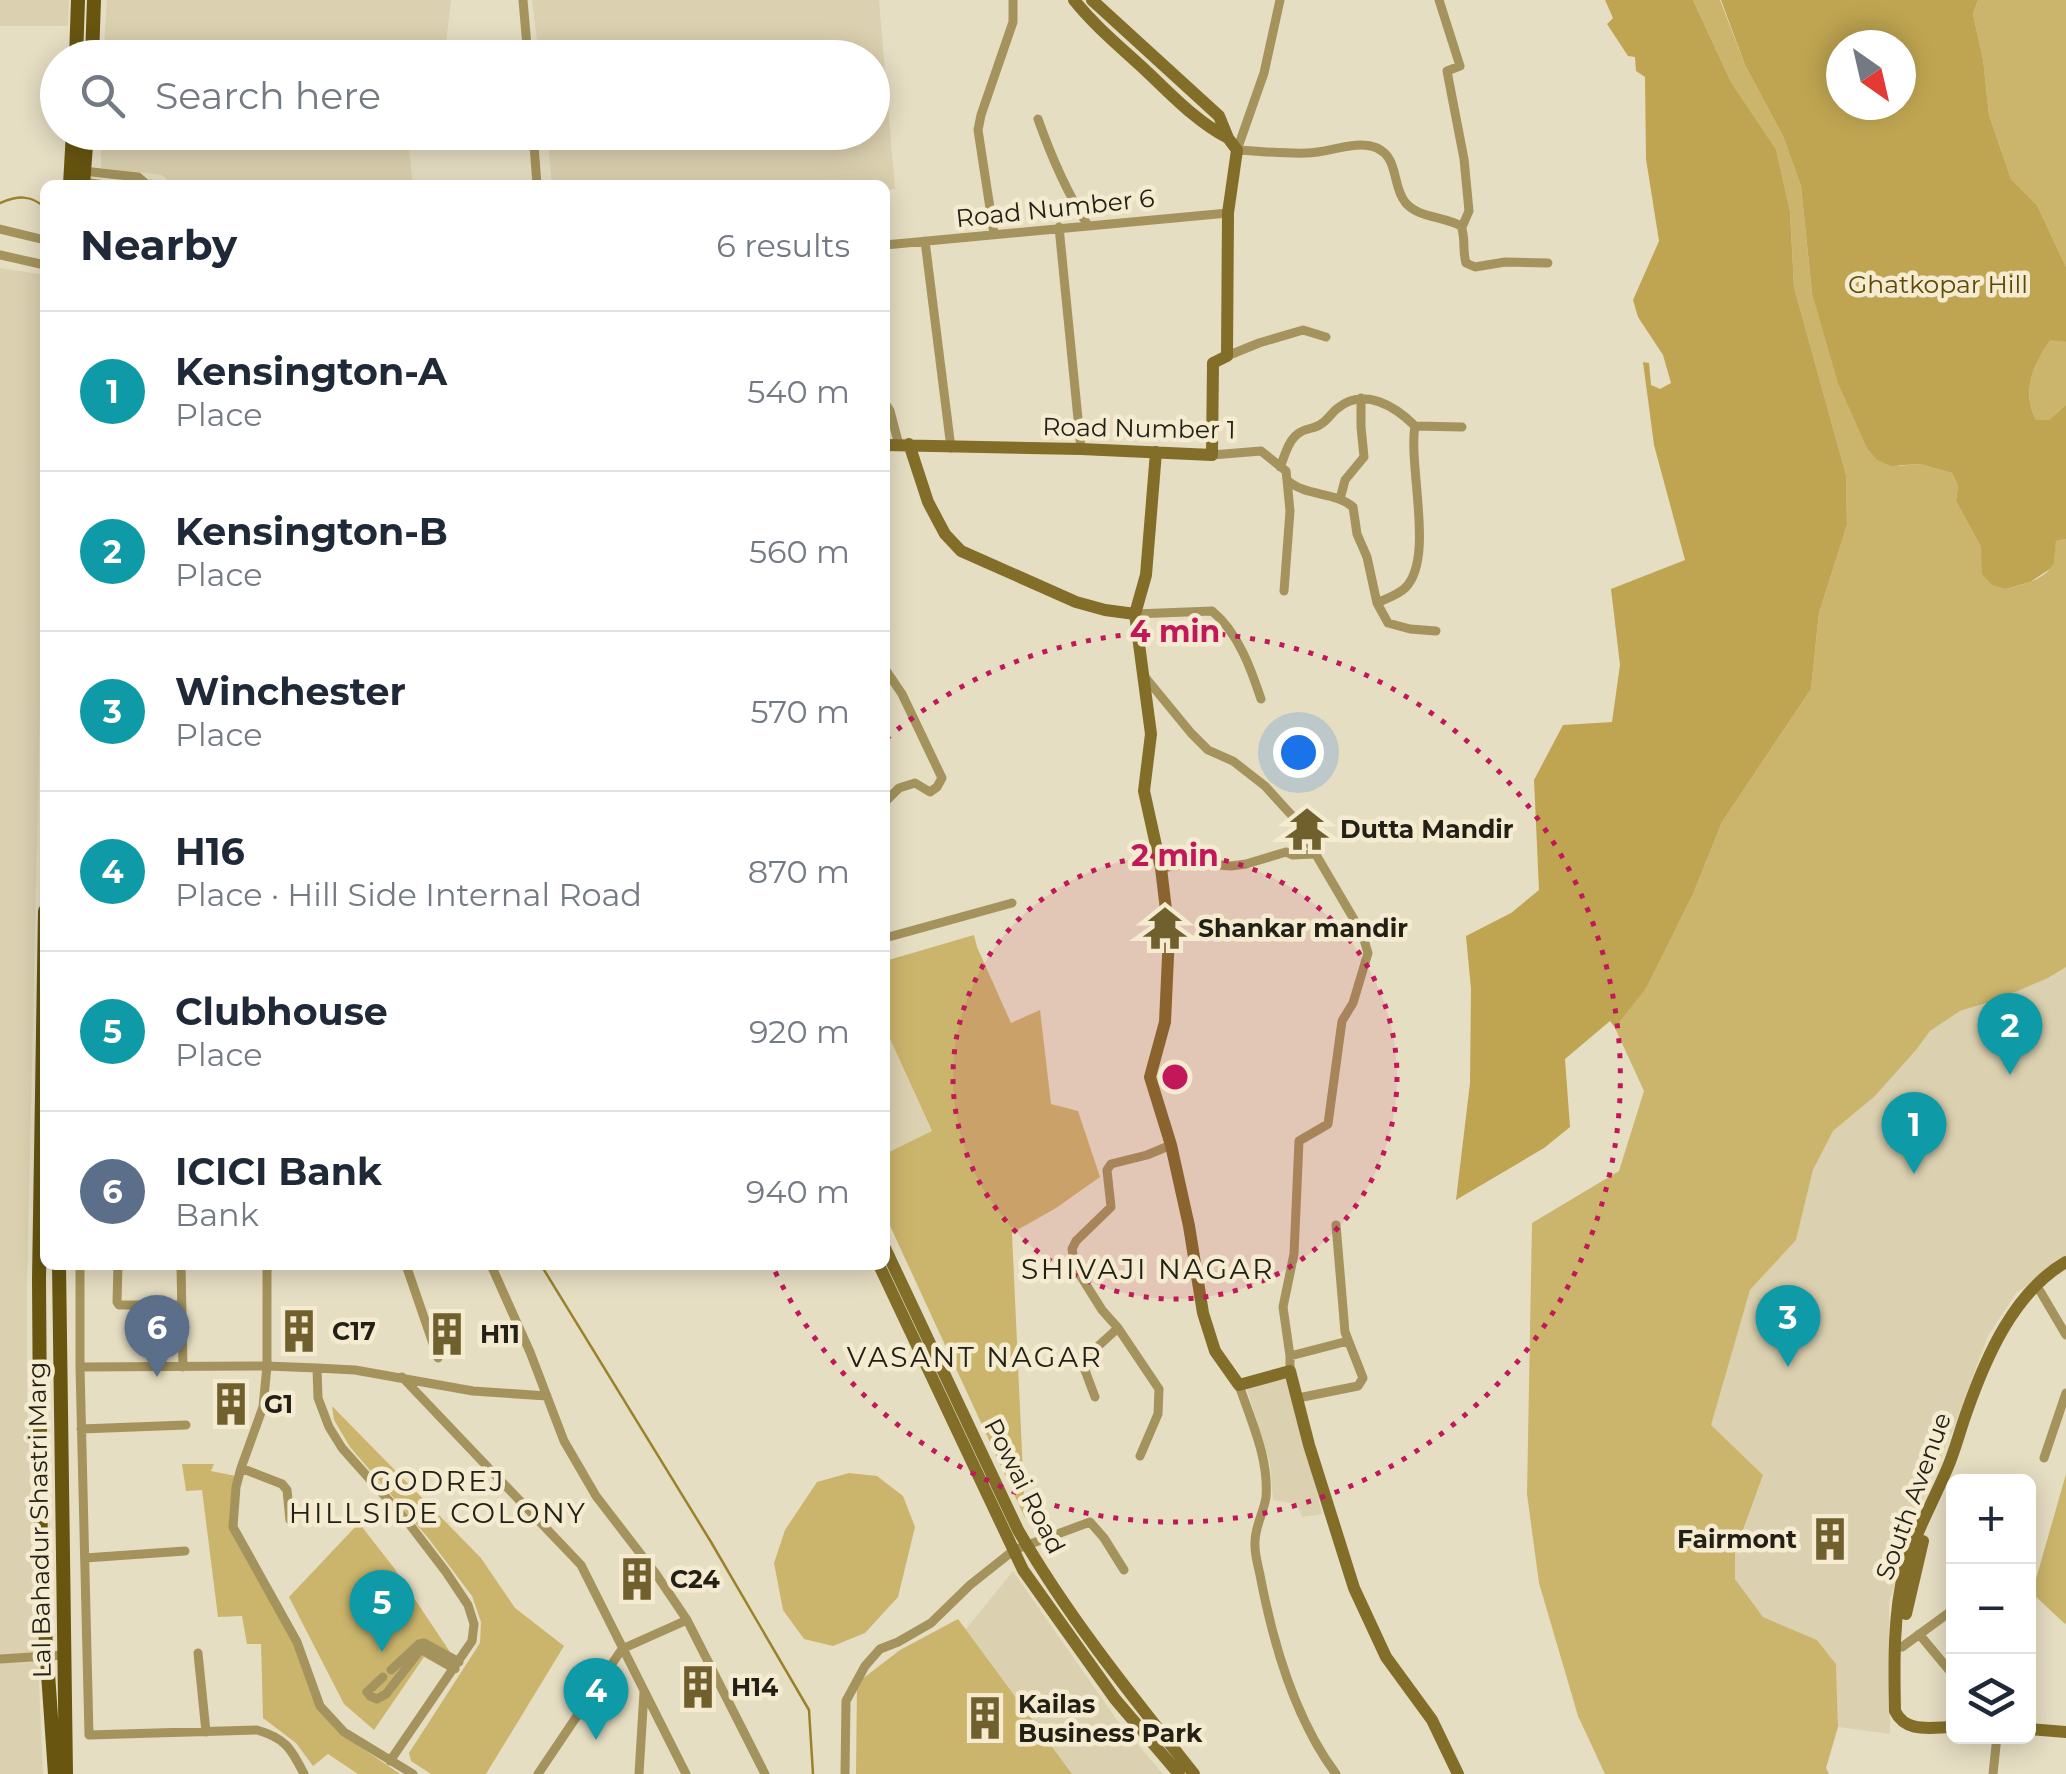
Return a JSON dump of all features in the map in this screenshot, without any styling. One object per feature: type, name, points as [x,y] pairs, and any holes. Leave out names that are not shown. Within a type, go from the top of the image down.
[{"type":"main road","points":[[77,40],[78,0]]},
{"type":"main road","points":[[93,40],[94,0]]},
{"type":"main road","points":[[75,150],[80,180]]},
{"type":"main road","points":[[80,180],[84,150]]},
{"type":"main road","name":"Lal Bahadur Shastri Marg","points":[[40,1215],[41,1573],[55,1774]]},
{"type":"main road","name":"Lal Bahadur Shastri Marg","points":[[58,1270],[66,1774]]},
{"type":"street","points":[[524,0],[527,40]]},
{"type":"street","points":[[994,234],[978,130],[1013,22],[1013,0]]},
{"type":"street","points":[[1074,0],[1090,20],[1192,92],[1218,116],[1232,144]]},
{"type":"street","points":[[1092,0],[1181,103],[1232,144],[1310,153],[1357,145],[1378,148],[1395,172],[1406,205],[1462,228],[1466,263],[1474,267],[1505,262],[1548,263]]},
{"type":"street","points":[[1228,356],[1232,144],[1264,73],[1280,0]]},
{"type":"street","points":[[1439,0],[1460,66],[1447,71],[1470,211],[1462,228]]},
{"type":"street","points":[[1181,103],[1192,92]]},
{"type":"street","points":[[1038,119],[1049,151],[1087,224]]},
{"type":"street","points":[[534,150],[537,180]]},
{"type":"street","points":[[94,180],[141,180]]},
{"type":"street","name":"Road Number 6","points":[[890,245],[1228,213]]},
{"type":"street","points":[[1059,227],[1081,449]]},
{"type":"street","points":[[0,229],[40,239]]},
{"type":"street","points":[[924,242],[951,448]]},
{"type":"street","points":[[0,255],[40,265]]},
{"type":"street","points":[[1212,455],[1213,363],[1259,342],[1303,330],[1326,337]]},
{"type":"street","points":[[1340,499],[1345,480],[1364,457],[1361,398]]},
{"type":"street","points":[[1284,590],[1290,511],[1286,471],[1280,467],[1298,433],[1320,425],[1341,405],[1361,398],[1386,403],[1414,426],[1462,427]]},
{"type":"street","points":[[890,411],[898,445],[945,534],[961,551],[1076,602],[1105,610],[1136,614],[1212,611],[1222,619],[1252,671],[1261,700]]},
{"type":"street","points":[[1377,603],[1404,590],[1413,576],[1421,540],[1412,444],[1414,426]]},
{"type":"street","name":"Road Number 1","points":[[898,445],[1212,455],[1261,451],[1280,467]]},
{"type":"street","points":[[1156,452],[1146,575],[1136,614],[1151,734],[1144,791],[1161,868],[1170,935],[1165,1022],[1150,1077],[1171,1145],[1203,1313],[1215,1351],[1240,1385],[1266,1474],[1266,1502],[1254,1543],[1269,1620],[1306,1725],[1336,1774]]},
{"type":"street","points":[[1287,480],[1300,490],[1340,499],[1353,507],[1377,603],[1388,623],[1436,631]]},
{"type":"street","points":[[1144,675],[1208,750],[1233,761],[1265,786],[1295,819],[1362,933],[1368,954],[1353,1003],[1342,1021],[1328,1124],[1299,1141],[1294,1254],[1283,1307],[1290,1371],[1354,1588],[1386,1657],[1432,1720],[1458,1774]]},
{"type":"street","points":[[890,676],[942,778],[930,792],[914,783],[890,797]]},
{"type":"street","points":[[1161,868],[1196,863],[1231,866],[1286,852],[1314,854]]},
{"type":"street","points":[[890,937],[1012,904]]},
{"type":"street","points":[[1140,1456],[1158,1414],[1159,1389],[1075,1267],[1072,1249],[1111,1207],[1107,1170],[1111,1164],[1171,1145]]},
{"type":"street","points":[[1298,1398],[1358,1386],[1362,1378],[1344,1332],[1336,1225]]},
{"type":"street","name":"Powai Road","points":[[890,1260],[965,1433]]},
{"type":"street","points":[[1946,1722],[1904,1715],[1902,1647],[1921,1547],[2000,1347],[2032,1300],[2066,1265]]},
{"type":"street","name":"South Avenue","points":[[1946,1724],[1907,1726],[1895,1712],[1898,1608],[1906,1567],[1997,1340],[2037,1285],[2066,1265]]},
{"type":"street","points":[[80,1270],[89,1734],[257,1730],[277,1736],[293,1752],[304,1774]]},
{"type":"street","points":[[118,1270],[120,1305],[182,1305]]},
{"type":"street","points":[[181,1270],[183,1367]]},
{"type":"street","points":[[268,1270],[263,1407],[240,1468],[234,1527],[297,1642],[320,1706],[344,1732],[413,1774]]},
{"type":"street","points":[[408,1270],[438,1358]]},
{"type":"street","points":[[493,1270],[564,1441],[596,1496],[687,1620],[765,1774]]},
{"type":"street","name":"Powai Road","points":[[882,1270],[1020,1548],[1023,1570],[1115,1699],[1179,1774]]},
{"type":"street","points":[[2040,1291],[2066,1335]]},
{"type":"street","points":[[1095,1397],[1084,1360],[1118,1328]]},
{"type":"street","points":[[1290,1356],[1348,1341]]},
{"type":"street","points":[[80,1367],[266,1366],[356,1370],[473,1391],[547,1396]]},
{"type":"street","points":[[317,1368],[318,1398],[329,1427],[342,1448],[446,1572],[468,1605],[474,1624],[472,1642],[390,1761]]},
{"type":"street","points":[[1240,1385],[1290,1371]]},
{"type":"street","points":[[402,1377],[581,1564],[686,1774]]},
{"type":"street","points":[[2044,1458],[2066,1393]]},
{"type":"street","points":[[82,1429],[186,1425]]},
{"type":"street","points":[[240,1468],[282,1484],[287,1490],[290,1520]]},
{"type":"street","points":[[845,1774],[846,1701],[865,1666],[880,1649],[931,1623],[970,1585],[1020,1548],[1090,1522],[1124,1570]]},
{"type":"street","name":"Powai Road","points":[[1020,1548],[1039,1566],[1194,1774]]},
{"type":"street","points":[[85,1558],[185,1551]]},
{"type":"street","points":[[1902,1647],[1946,1615]]},
{"type":"street","points":[[538,1774],[622,1649],[687,1620]]},
{"type":"street","points":[[1919,1634],[1946,1666]]},
{"type":"street","points":[[424,1643],[457,1665],[421,1649],[386,1694],[377,1700],[368,1692],[424,1643]]},
{"type":"street","points":[[198,1652],[206,1732]]},
{"type":"street","points":[[0,1659],[63,1655]]},
{"type":"street","points":[[639,1774],[644,1690]]},
{"type":"street","points":[[2036,1725],[2066,1723]]},
{"type":"street","points":[[2036,1726],[2066,1732]]},
{"type":"street","points":[[1993,1774],[1996,1744]]},
{"type":"shaded area","points":[[0,0],[69,0],[68,26],[0,26]]},
{"type":"shaded area","points":[[107,0],[451,0],[446,40],[104,40]]},
{"type":"shaded area","points":[[532,0],[879,0],[882,40],[537,40]]},
{"type":"shaded area","points":[[1693,0],[1720,0],[1745,65],[1783,136],[1801,186],[1812,293],[1898,466],[1920,464],[1952,473],[1958,486],[1956,501],[1981,547],[1983,560],[2006,589],[2044,575],[2053,563],[2056,541],[2066,539],[2066,967],[1996,1000],[1960,1011],[1930,1031],[1875,1096],[1833,1131],[1813,1170],[1796,1240],[1750,1290],[1711,1425],[1763,1475],[1735,1552],[1735,1579],[1763,1617],[1817,1640],[1836,1664],[1838,1727],[1826,1768],[1829,1774],[1605,1774],[1578,1716],[1539,1583],[1527,1494],[1532,1223],[1619,1171],[1644,1091],[1615,1028],[1646,987],[1693,894],[1722,822],[1811,689],[1819,613],[1847,525],[1846,475],[1794,287],[1790,211],[1776,149],[1731,82]]},
{"type":"shaded area","points":[[1978,0],[2066,0],[2066,267],[2037,205],[2011,179],[1989,115],[1973,14]]},
{"type":"shaded area","points":[[890,130],[895,189],[890,190],[890,180],[552,180],[549,150],[890,150]]},
{"type":"shaded area","points":[[101,150],[409,150],[412,180],[168,180],[162,175],[101,168]]},
{"type":"shaded area","points":[[0,268],[40,274],[40,708],[27,1399],[43,1774],[0,1774]]},
{"type":"shaded area","points":[[2050,339],[2066,342],[2066,405],[2049,420],[2036,420],[2029,388]]},
{"type":"shaded area","points":[[974,935],[1011,1023],[1040,1010],[1051,1104],[1078,1111],[1100,1177],[1012,1233],[1025,1518],[890,1226],[890,1152],[932,1131],[890,1039],[890,960]]},
{"type":"shaded area","points":[[2066,967],[2066,1260],[2016,1293],[1988,1336],[1924,1496],[1889,1602],[1890,1734],[1838,1727],[1836,1664],[1817,1640],[1763,1617],[1735,1579],[1735,1552],[1763,1475],[1710,1425],[1750,1290],[1796,1240],[1813,1170],[1833,1131],[1875,1096],[1930,1031],[1960,1011],[1996,1000]]},
{"type":"shaded area","points":[[890,1039],[932,1132],[890,1152]]},
{"type":"shaded area","points":[[1286,1376],[1322,1514],[1302,1517],[1297,1504],[1273,1500],[1270,1464],[1246,1386]]},
{"type":"shaded area","points":[[332,1406],[481,1558],[515,1608],[564,1646],[486,1774],[431,1774],[411,1761],[409,1753],[480,1643],[481,1622],[472,1596],[350,1447],[334,1420]]},
{"type":"shaded area","points":[[182,1464],[214,1464],[211,1471],[236,1476],[236,1530],[328,1717],[349,1739],[400,1774],[358,1774],[328,1754],[313,1766],[296,1743],[263,1718],[261,1644],[247,1644],[242,1616],[218,1617],[202,1490],[186,1491]]},
{"type":"shaded area","points":[[849,1473],[877,1476],[903,1496],[915,1527],[898,1597],[865,1633],[833,1646],[804,1639],[783,1610],[774,1563],[785,1530],[817,1482]]},
{"type":"shaded area","points":[[2066,1474],[2065,1624],[2036,1597],[2036,1579]]},
{"type":"shaded area","points":[[359,1523],[452,1655],[444,1668],[424,1657],[374,1730],[344,1704],[289,1597]]},
{"type":"shaded area","points":[[1013,1571],[1119,1723],[1163,1774],[1056,1774],[961,1635]]},
{"type":"shaded area","points":[[958,1619],[1072,1774],[856,1774],[857,1683],[900,1650]]},
{"type":"green space","points":[[1605,0],[1693,0],[1731,82],[1776,149],[1790,211],[1794,287],[1846,475],[1847,525],[1819,613],[1811,689],[1722,822],[1693,894],[1646,988],[1615,1028],[1610,1021],[1565,1059],[1570,1127],[1544,1148],[1456,1200],[1470,1083],[1471,989],[1466,936],[1511,913],[1539,890],[1534,780],[1563,725],[1612,722],[1620,665],[1611,589],[1685,560],[1654,445],[1643,362],[1649,363],[1651,385],[1660,389],[1671,383],[1663,355],[1638,317],[1633,300],[1659,241],[1646,159],[1645,77],[1636,71],[1635,57],[1628,56],[1607,24],[1613,18]]},
{"type":"green space","name":"Ghatkopar Hill","points":[[1721,0],[1978,0],[1973,14],[1989,115],[2011,179],[2037,205],[2066,267],[2066,342],[2050,340],[2034,369],[2029,399],[2036,420],[2049,420],[2066,405],[2066,539],[2056,541],[2050,569],[2030,582],[2006,589],[1992,585],[1982,574],[1981,547],[1956,501],[1958,486],[1952,473],[1920,464],[1891,466],[1877,460],[1867,448],[1838,383],[1812,293],[1801,186],[1783,136],[1745,65]]},
{"type":"waterway","points":[[0,203],[24,198],[40,204]]},
{"type":"waterway","points":[[544,1270],[809,1710],[813,1774]]},
{"type":"place","name":"Dutta Mandir","points":[[1307,829]]},
{"type":"place","name":"Shankar mandir","points":[[1165,928]]},
{"type":"place","name":"Kensington-B","points":[[2010,1075]]},
{"type":"place","name":"Kensington-A","points":[[1914,1174]]},
{"type":"place","name":"C17","points":[[299,1331]]},
{"type":"place","name":"H11","points":[[447,1334]]},
{"type":"place","name":"Winchester","points":[[1788,1367]]},
{"type":"place","name":"ICICI Bank","points":[[157,1377]]},
{"type":"place","name":"G1","points":[[231,1404]]},
{"type":"place","name":"Fairmont","points":[[1830,1539]]},
{"type":"place","name":"C24","points":[[637,1579]]},
{"type":"place","name":"Clubhouse","points":[[382,1652]]},
{"type":"place","name":"H14","points":[[698,1687]]},
{"type":"place","name":"Kailas Business Park","points":[[985,1718]]},
{"type":"place","name":"H16","points":[[596,1740]]},
{"type":"district","name":"SHIVAJI NAGAR","points":[[1148,1269]]},
{"type":"district","name":"VASANT NAGAR","points":[[975,1357]]},
{"type":"district","name":"GODREJ HILLSIDE COLONY","points":[[438,1497]]}]
